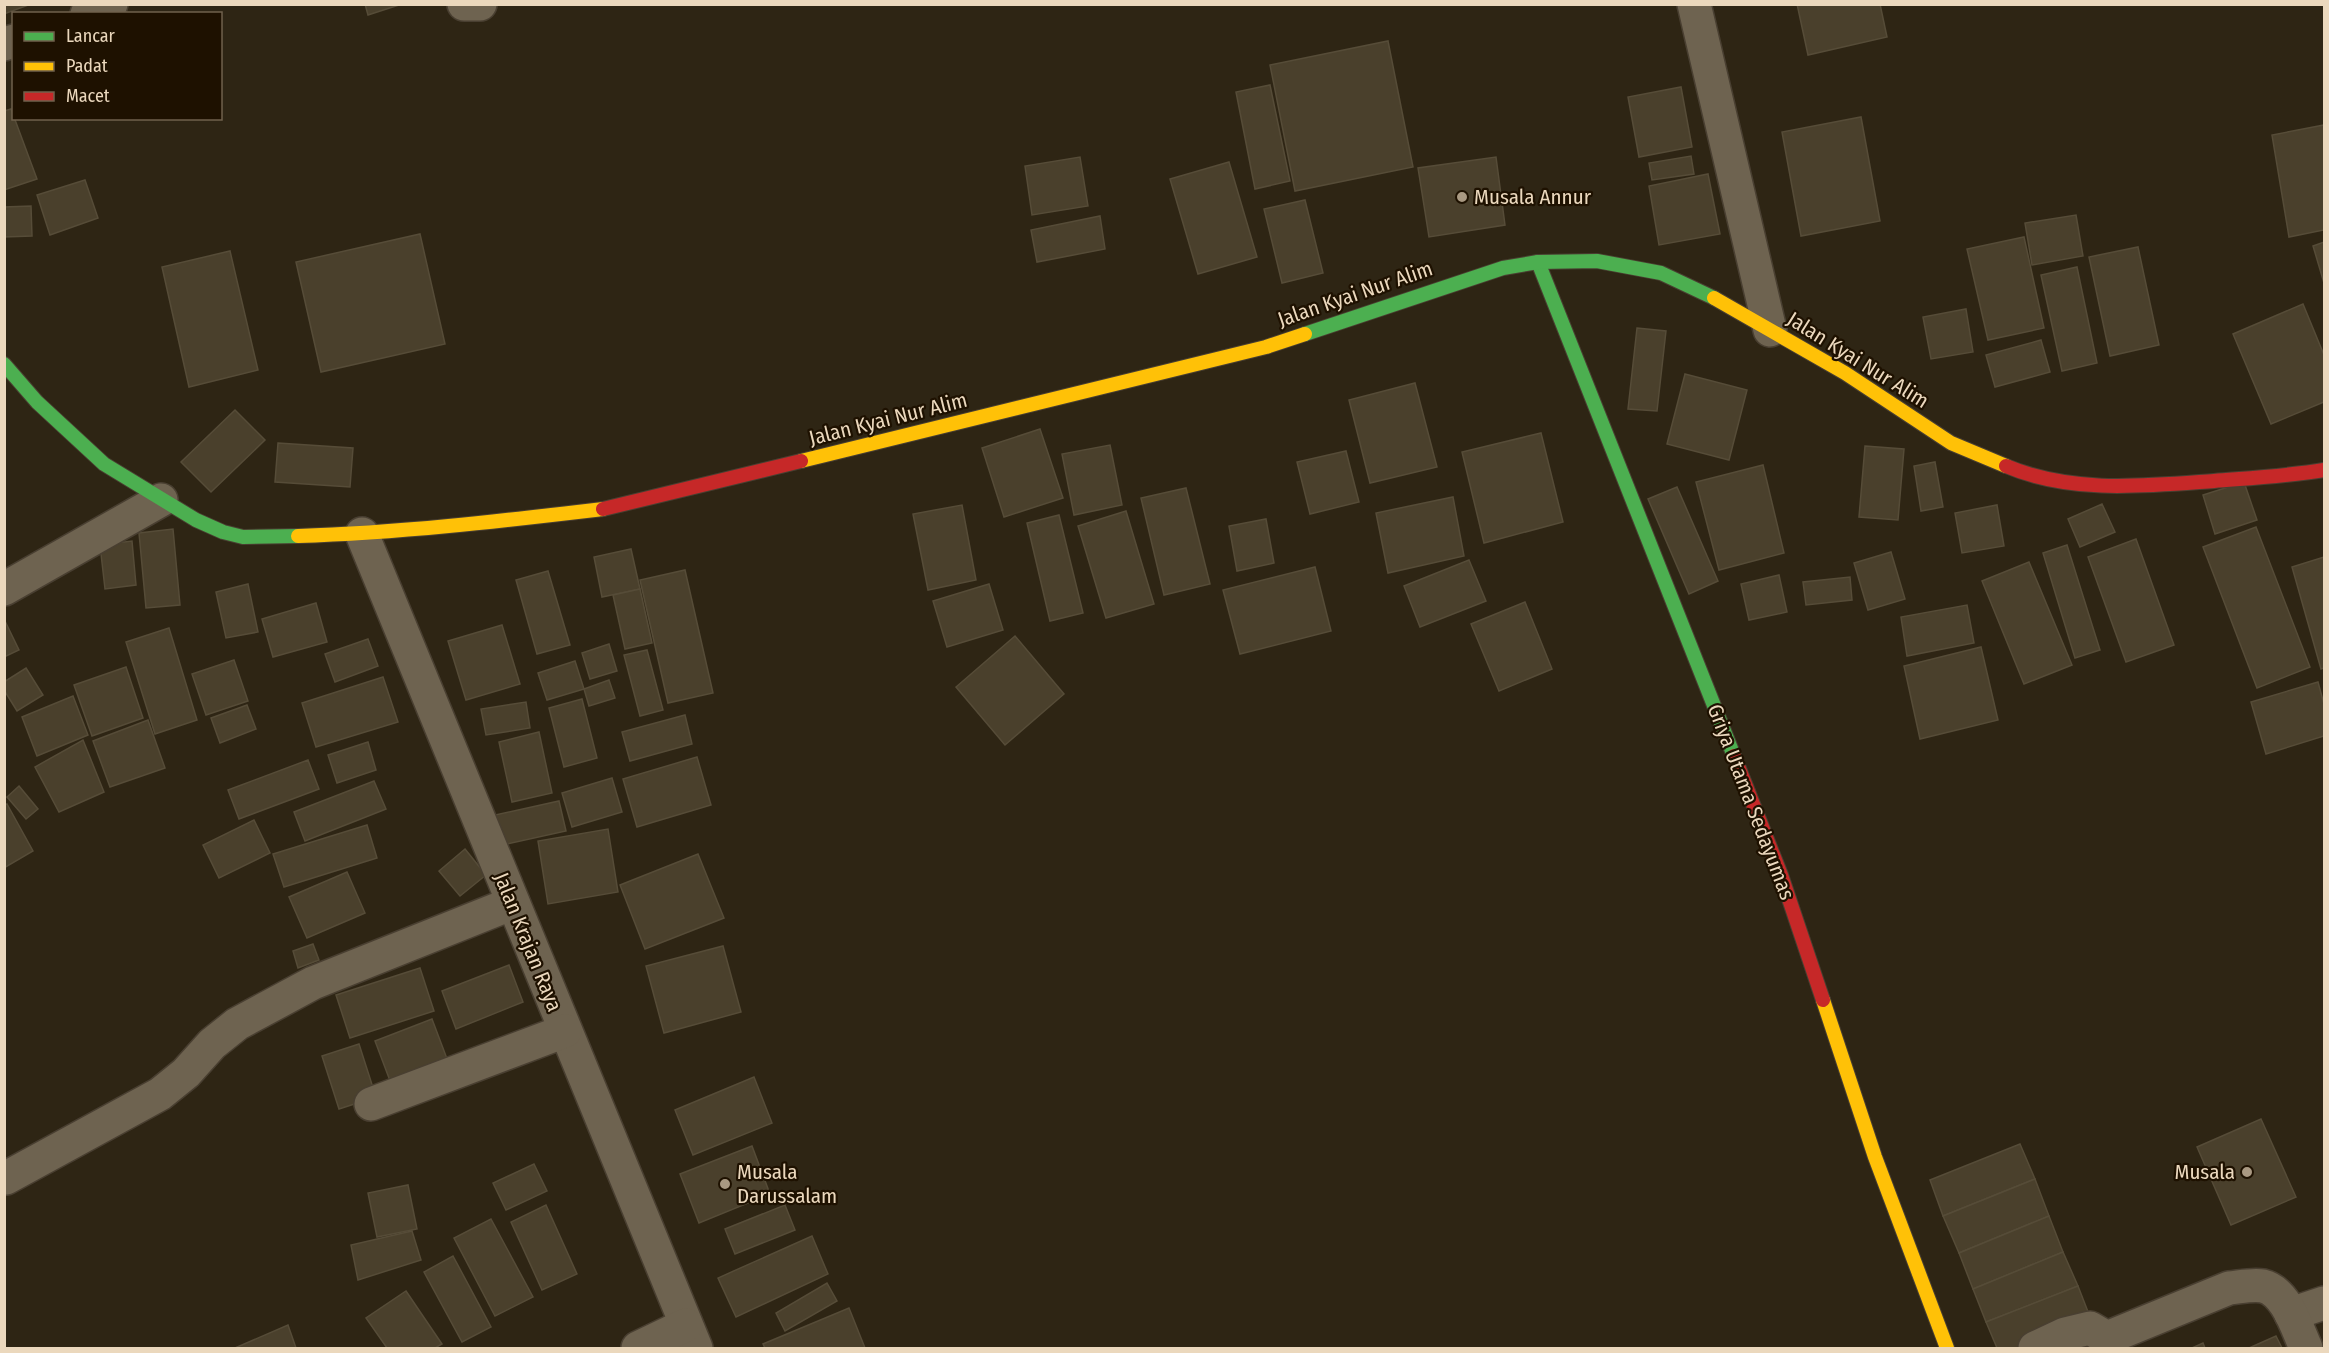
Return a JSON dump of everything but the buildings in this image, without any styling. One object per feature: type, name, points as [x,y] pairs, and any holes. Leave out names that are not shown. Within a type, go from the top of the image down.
[{"type":"street","points":[[92,12],[111,4]]},
{"type":"street","points":[[1694,4],[1770,330]]},
{"type":"street","name":"Jalan Kyai Nur Alim","points":[[4,364],[37,402],[96,457],[161,500],[222,532],[243,537],[362,534],[456,526],[609,508],[1266,347],[1503,268],[1538,261],[1598,261],[1661,273],[1726,303],[1845,373],[1951,443],[1990,461],[2031,475],[2087,486],[2151,486],[2296,475],[2325,470]]},
{"type":"street","name":"Griya Utama Sedayumas","points":[[1538,261],[1781,875],[1875,1157],[1947,1348]]},
{"type":"street","points":[[4,589],[161,500]]},
{"type":"street","name":"Jalan Krajan Raya","points":[[362,534],[691,1337]]},
{"type":"street","points":[[6,1178],[160,1094],[186,1073],[212,1044],[237,1024],[303,988],[513,903]]},
{"type":"street","points":[[371,1104],[565,1032]]},
{"type":"street","points":[[2035,1348],[2065,1334],[2090,1328],[2110,1343],[2229,1288],[2264,1286],[2279,1296],[2291,1314],[2306,1348]]},
{"type":"street","points":[[2291,1314],[2325,1303]]},
{"type":"street","points":[[638,1348],[691,1337]]},
{"type":"traffic: fast","points":[[1305,334],[1503,268],[1538,262],[1597,261],[1661,273],[1714,298]]},
{"type":"traffic: fast","points":[[1538,262],[1734,756]]},
{"type":"traffic: fast","points":[[4,364],[37,402],[104,464],[196,520],[223,532],[243,537],[298,536]]},
{"type":"traffic: slow","points":[[1714,298],[1845,373],[1951,443],[2006,466]]},
{"type":"traffic: slow","points":[[801,461],[1266,347],[1305,334]]},
{"type":"traffic: slow","points":[[298,536],[412,529],[603,509]]},
{"type":"traffic: slow","points":[[1823,1000],[1875,1157],[1947,1348]]},
{"type":"traffic: jam","points":[[603,509],[801,461]]},
{"type":"traffic: jam","points":[[2006,466],[2057,481],[2109,486],[2188,483],[2324,470]]},
{"type":"traffic: jam","points":[[1734,756],[1781,875],[1823,1000]]},
{"type":"place","name":"Musala Annur","points":[[1462,197]]},
{"type":"place","name":"Musala","points":[[2247,1172]]},
{"type":"place","name":"Musala Darussalam","points":[[725,1184]]}]
